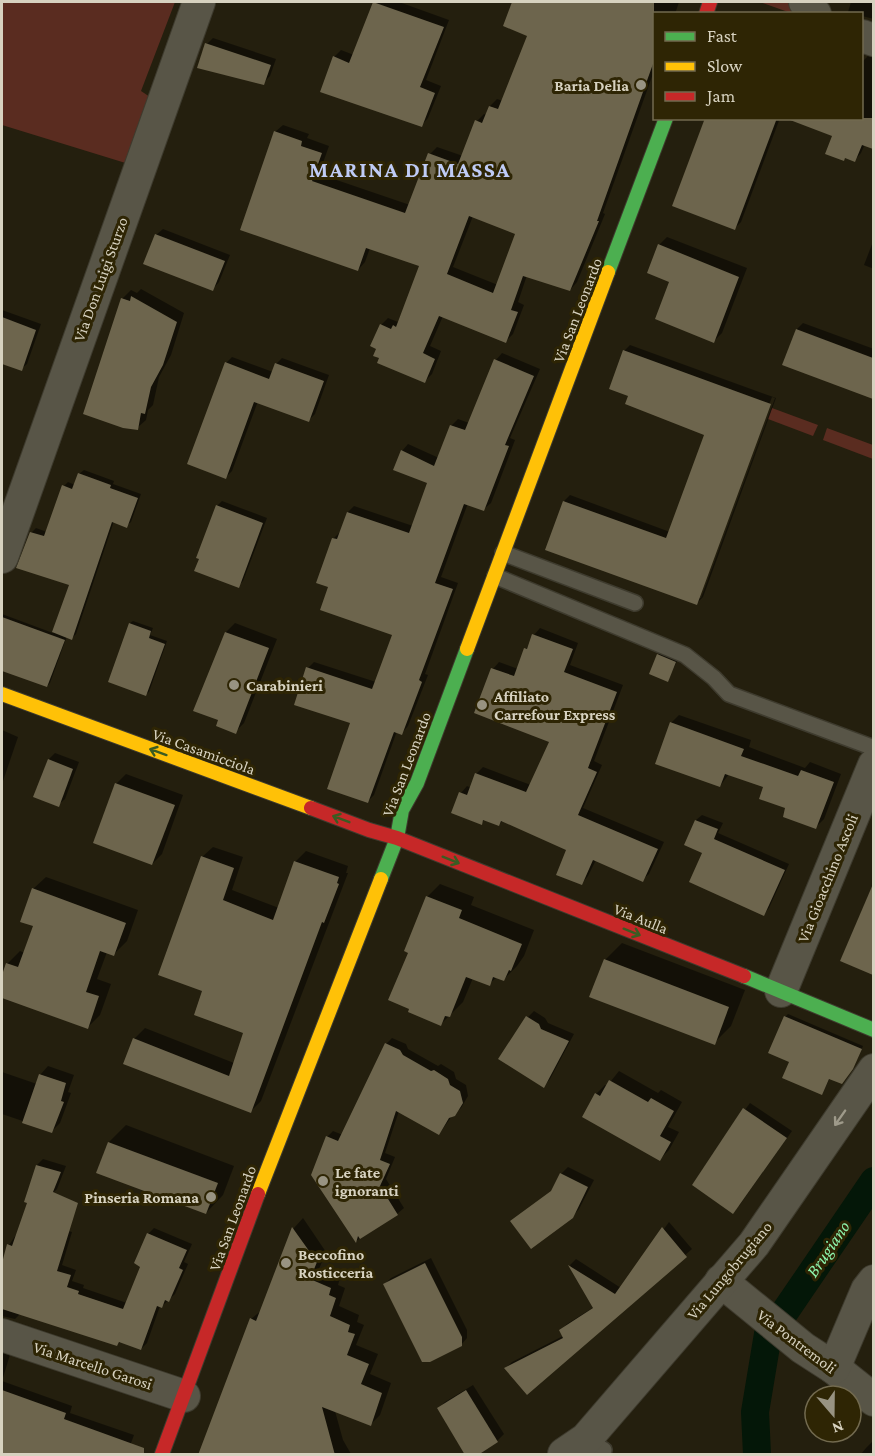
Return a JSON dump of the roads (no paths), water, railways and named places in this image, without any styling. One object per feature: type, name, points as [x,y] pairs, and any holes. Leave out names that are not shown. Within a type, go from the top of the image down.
[{"type":"main road","name":"Via San Leonardo","points":[[162,1455],[272,1157],[397,838],[402,810],[417,783],[665,120]]},
{"type":"main road","name":"Via Casamicciola","points":[[2,694],[369,830],[397,838]]},
{"type":"main road","name":"Via Aulla","points":[[397,838],[873,1030]]},
{"type":"street","name":"Via Don Luigi Sturzo","points":[[2,557],[199,2]]},
{"type":"street","name":"Via Gioacchino Ascoli","points":[[781,991],[873,765]]},
{"type":"street","name":"Via Lungobrugiano","points":[[581,1449],[731,1289],[754,1244],[873,1070]]},
{"type":"street","points":[[834,1368],[873,1281]]},
{"type":"street","name":"Via Pontremoli","points":[[731,1289],[803,1348],[834,1368],[873,1400]]},
{"type":"street","name":"Via Marcello Garosi","points":[[2,1335],[184,1396]]},
{"type":"lane","points":[[503,553],[635,603]]},
{"type":"lane","points":[[495,576],[685,655],[714,678],[729,694],[873,748]]},
{"type":"waterway","name":"Brugiano","points":[[782,1316],[874,1181]]},
{"type":"waterway","name":"Brugiano","points":[[757,1454],[755,1412],[768,1334]]},
{"type":"place","name":"Baria Delia","points":[[641,85]]},
{"type":"place","name":"Carabinieri","points":[[234,685]]},
{"type":"place","name":"Affiliato Carrefour Express","points":[[482,705]]},
{"type":"place","name":"Le fate ignoranti","points":[[323,1181]]},
{"type":"place","name":"Pinseria Romana","points":[[211,1197]]},
{"type":"place","name":"Beccofino Rosticceria","points":[[286,1263]]},
{"type":"district","name":"MARINA DI MASSA","points":[[410,169]]}]
